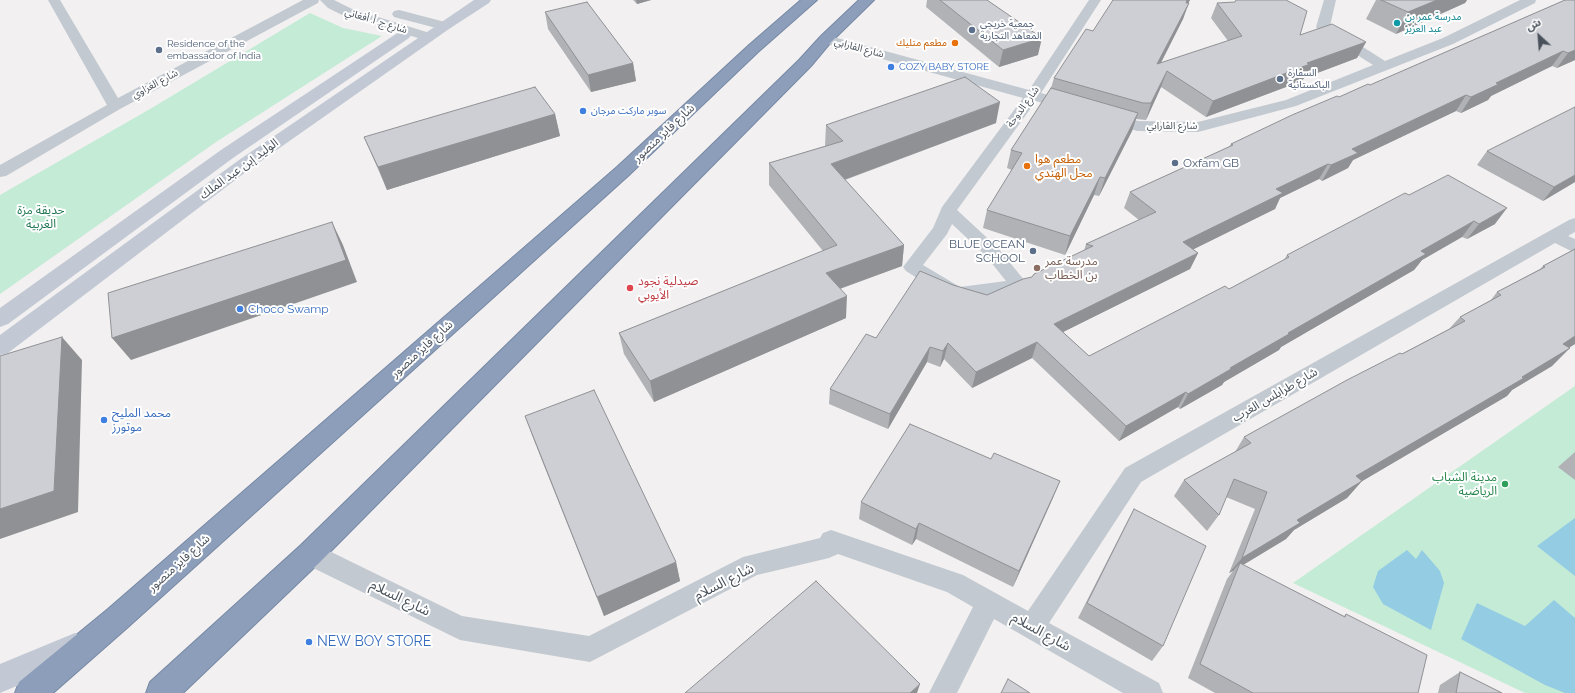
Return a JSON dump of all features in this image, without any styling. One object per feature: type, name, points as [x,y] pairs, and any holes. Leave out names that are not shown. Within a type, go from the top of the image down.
[{"type":"highway","name":"شارع فايز منصور","points":[[30,693],[623,171],[753,49],[810,0]]},
{"type":"highway","points":[[161,693],[310,554],[805,63],[826,39],[867,0]]},
{"type":"main road","name":"الوليد إبن عبد الملك","points":[[0,347],[426,29],[459,0]]},
{"type":"main road","name":"الوليد إبن عبد الملك","points":[[0,319],[227,154],[410,32],[444,26],[484,0]]},
{"type":"main road","points":[[0,679],[92,640]]},
{"type":"street","points":[[54,0],[115,106]]},
{"type":"street","name":"شارع الغزاوي","points":[[0,172],[115,106],[313,0]]},
{"type":"street","name":"شارع ج. أ. أفغاني","points":[[326,0],[347,12],[410,32]]},
{"type":"street","name":"شارع ج. أ. أفغاني","points":[[350,0],[371,6]]},
{"type":"street","name":"شارع الدوحة","points":[[948,211],[992,252],[1020,286],[957,294],[912,267],[941,230],[948,211],[1033,95],[1095,0]]},
{"type":"street","points":[[1330,0],[1323,27],[1384,66]]},
{"type":"street","name":"شارع الفارابي","points":[[826,39],[1033,95],[1137,126],[1198,127],[1292,103],[1448,41],[1530,0]]},
{"type":"street","name":"شارع ج. أ. أفغاني","points":[[386,10],[426,29]]},
{"type":"street","name":"شارع طرابلس الغرب","points":[[1032,627],[1133,475],[1575,224]]},
{"type":"street","points":[[1555,236],[1575,247]]},
{"type":"street","name":"شارع السلام","points":[[310,554],[460,628],[590,649],[752,566],[829,547],[831,541],[954,583],[1150,693]]},
{"type":"street","points":[[943,693],[989,603]]},
{"type":"green space","name":"حديقة مزة الغربية","points":[[310,13],[343,28],[382,36],[216,142],[0,294],[0,195],[150,109]]},
{"type":"green space","name":"مدينة الشباب الرياضية","points":[[1575,386],[1575,693],[1525,693],[1293,583]]},
{"type":"water","points":[[1575,518],[1575,576],[1537,546]]},
{"type":"water","points":[[1407,550],[1416,559],[1422,550],[1440,571],[1444,583],[1431,630],[1383,604],[1373,587],[1378,571]]},
{"type":"water","points":[[1554,600],[1575,618],[1575,693],[1565,693],[1545,685],[1461,639],[1477,603],[1525,626]]},
{"type":"building","points":[[940,0],[987,0],[1042,38],[1003,50]]},
{"type":"building","points":[[1113,0],[1187,0],[1186,3],[1189,3],[1157,64],[1242,36],[1217,3],[1235,2],[1236,0],[1286,0],[1307,11],[1300,35],[1332,24],[1366,42],[1307,63],[1310,64],[1213,101],[1167,71],[1151,103],[1143,103],[1054,78],[1086,29],[1093,31]]},
{"type":"building","points":[[1381,0],[1437,0],[1408,12]]},
{"type":"building","points":[[1565,0],[1575,0],[1575,50],[1568,53],[1563,51],[1496,83],[1499,84],[1471,97],[1466,95],[1352,149],[1358,153],[1331,165],[1328,164],[1276,189],[1283,193],[1183,242],[1198,253],[1054,324],[1089,356],[1225,286],[1229,289],[1289,257],[1287,255],[1405,193],[1409,195],[1448,175],[1507,208],[1479,224],[1474,221],[1421,251],[1426,254],[1288,333],[1289,334],[1188,394],[1186,392],[1126,426],[1037,342],[976,372],[948,343],[943,351],[930,347],[890,414],[830,389],[866,334],[876,338],[920,271],[953,285],[987,295],[1023,279],[1032,277],[1034,274],[1093,246],[1086,244],[1156,212],[1130,192],[1233,145],[1231,144],[1292,115],[1368,84],[1370,85]]},
{"type":"building","points":[[587,2],[633,63],[588,75],[545,12]]},
{"type":"building","points":[[965,77],[1000,102],[831,164],[904,245],[826,273],[847,296],[650,381],[619,333],[837,245],[769,163],[843,141],[826,125]]},
{"type":"building","points":[[535,87],[555,114],[378,167],[364,137]]},
{"type":"building","points":[[1051,88],[1138,113],[1105,178],[1100,177],[1070,236],[987,210],[1022,153],[1011,150]]},
{"type":"building","points":[[1575,107],[1575,175],[1554,187],[1487,151]]},
{"type":"building","points":[[332,222],[346,260],[112,338],[108,293]]},
{"type":"building","points":[[1575,249],[1575,336],[1563,344],[1570,348],[1522,377],[1524,378],[1356,476],[1362,481],[1297,520],[1300,523],[1242,558],[1267,492],[1234,479],[1219,515],[1184,480],[1251,443],[1244,437],[1347,380],[1400,353],[1402,354],[1465,321],[1460,317],[1501,295],[1497,292],[1545,267],[1543,266]]},
{"type":"building","points":[[62,337],[54,491],[0,509],[0,356]]},
{"type":"building","points":[[594,390],[676,562],[597,597],[525,416]]},
{"type":"building","points":[[910,424],[991,459],[994,453],[1060,481],[1019,571],[919,523],[916,529],[861,502]]},
{"type":"building","points":[[1134,509],[1206,546],[1163,646],[1087,603]]},
{"type":"building","points":[[1240,563],[1345,617],[1346,614],[1427,655],[1418,693],[1253,693],[1200,664]]},
{"type":"building","points":[[816,581],[920,684],[910,693],[685,693]]},
{"type":"building","points":[[1460,672],[1502,693],[1456,693]]},
{"type":"building","points":[[1008,679],[1030,693],[1001,693]]},
{"type":"place","name":"مدرسة عمر بن عبد العزيز","points":[[1397,23]]},
{"type":"place","name":"جمعية خريجي المعاهد التجارية","points":[[972,30]]},
{"type":"place","name":"مطعم متليك","points":[[955,43]]},
{"type":"place","name":"Residence of the embassador of India","points":[[159,50]]},
{"type":"place","name":"COZY BABY STORE","points":[[891,67]]},
{"type":"place","name":"السفارة الباكستانية","points":[[1280,79]]},
{"type":"place","name":"سوبر ماركت مرجان","points":[[583,111]]},
{"type":"place","name":"Oxfam GB","points":[[1175,163]]},
{"type":"place","name":"مطعم هوا محل الهندي","points":[[1027,166]]},
{"type":"place","name":"BLUE OCEAN SCHOOL","points":[[1033,251]]},
{"type":"place","name":"مدرسة عمر بن الخطاب","points":[[1037,268]]},
{"type":"place","name":"صيدلية نجود الأيوبي","points":[[630,288]]},
{"type":"place","name":"Choco Swamp","points":[[240,309]]},
{"type":"place","name":"محمد المليح موتورز","points":[[104,420]]},
{"type":"place","name":"مدينة الشباب الرياضية","points":[[1505,484]]},
{"type":"place","name":"NEW BOY STORE","points":[[309,642]]}]
